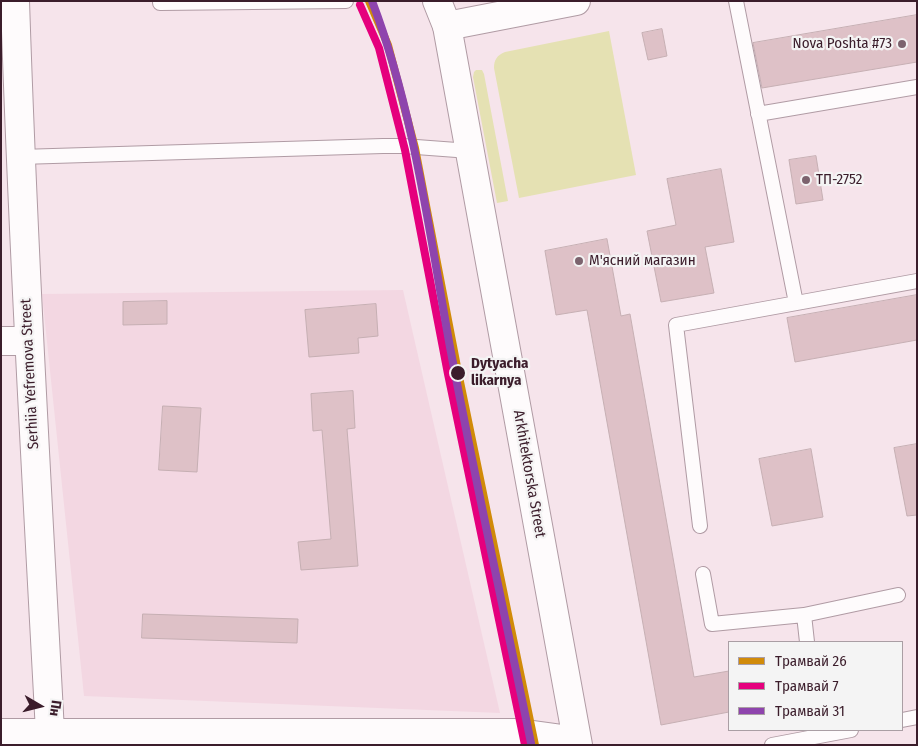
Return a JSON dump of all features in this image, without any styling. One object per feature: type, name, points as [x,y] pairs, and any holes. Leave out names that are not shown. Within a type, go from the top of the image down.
[{"type":"street","name":"Serhiia Yefremova Street","points":[[15,1],[28,341],[53,738]]},
{"type":"street","name":"Arkhitektorska Street","points":[[437,1],[447,26],[579,743]]},
{"type":"street","points":[[447,26],[576,1]]},
{"type":"street","points":[[1,341],[28,341]]},
{"type":"street","points":[[1,732],[53,738],[519,733],[579,743]]},
{"type":"lane","points":[[160,3],[346,1]]},
{"type":"lane","points":[[736,1],[796,303]]},
{"type":"lane","points":[[758,114],[917,87]]},
{"type":"lane","points":[[20,157],[390,146],[470,152]]},
{"type":"lane","points":[[700,526],[676,325],[917,281]]},
{"type":"lane","points":[[703,574],[712,624],[804,615],[898,595]]},
{"type":"lane","points":[[804,615],[808,641]]},
{"type":"lane","points":[[903,720],[917,718]]},
{"type":"lane","points":[[772,745],[819,733],[840,731]]},
{"type":"shaded area","points":[[609,31],[636,175],[519,198],[494,68],[495,60],[505,52]]},
{"type":"shaded area","points":[[476,70],[482,70],[484,74],[508,201],[497,203],[473,77]]},
{"type":"shaded area","points":[[403,290],[500,713],[84,696],[42,294]]},
{"type":"building","points":[[917,15],[917,62],[762,88],[753,43]]},
{"type":"building","points":[[662,29],[667,56],[648,60],[642,33]]},
{"type":"building","name":"ТП-2752","points":[[816,156],[823,200],[796,204],[789,160]]},
{"type":"building","points":[[721,169],[734,242],[705,247],[714,293],[661,302],[647,231],[676,225],[667,179]]},
{"type":"building","points":[[607,239],[621,316],[630,314],[694,677],[728,671],[728,712],[661,725],[587,310],[556,315],[545,251]]},
{"type":"building","points":[[917,295],[917,340],[795,362],[787,318]]},
{"type":"building","points":[[167,301],[167,324],[123,325],[123,302]]},
{"type":"building","points":[[376,304],[378,336],[358,338],[359,353],[309,357],[305,310]]},
{"type":"building","points":[[353,391],[355,428],[347,429],[358,566],[301,570],[298,542],[331,539],[322,430],[313,431],[311,394]]},
{"type":"building","points":[[163,406],[201,408],[197,472],[159,470]]},
{"type":"building","points":[[917,444],[917,515],[907,516],[894,448]]},
{"type":"building","points":[[811,449],[823,517],[772,526],[759,459]]},
{"type":"building","points":[[143,614],[298,619],[297,643],[142,638]]},
{"type":"tram line","name":"26","points":[[369,1],[388,45],[415,148],[458,372],[535,745]]},
{"type":"tram line","name":"31","points":[[372,1],[387,43],[410,128],[479,496],[531,743]]},
{"type":"tram line","name":"7","points":[[360,5],[379,48],[405,150],[448,374],[525,745]]},
{"type":"place","name":"Nova Poshta #73","points":[[902,44]]},
{"type":"place","name":"ТП-2752","points":[[806,180]]},
{"type":"place","name":"М'ясний магазин","points":[[579,261]]},
{"type":"place","name":"Dytyacha likarnya","points":[[458,373]]}]
